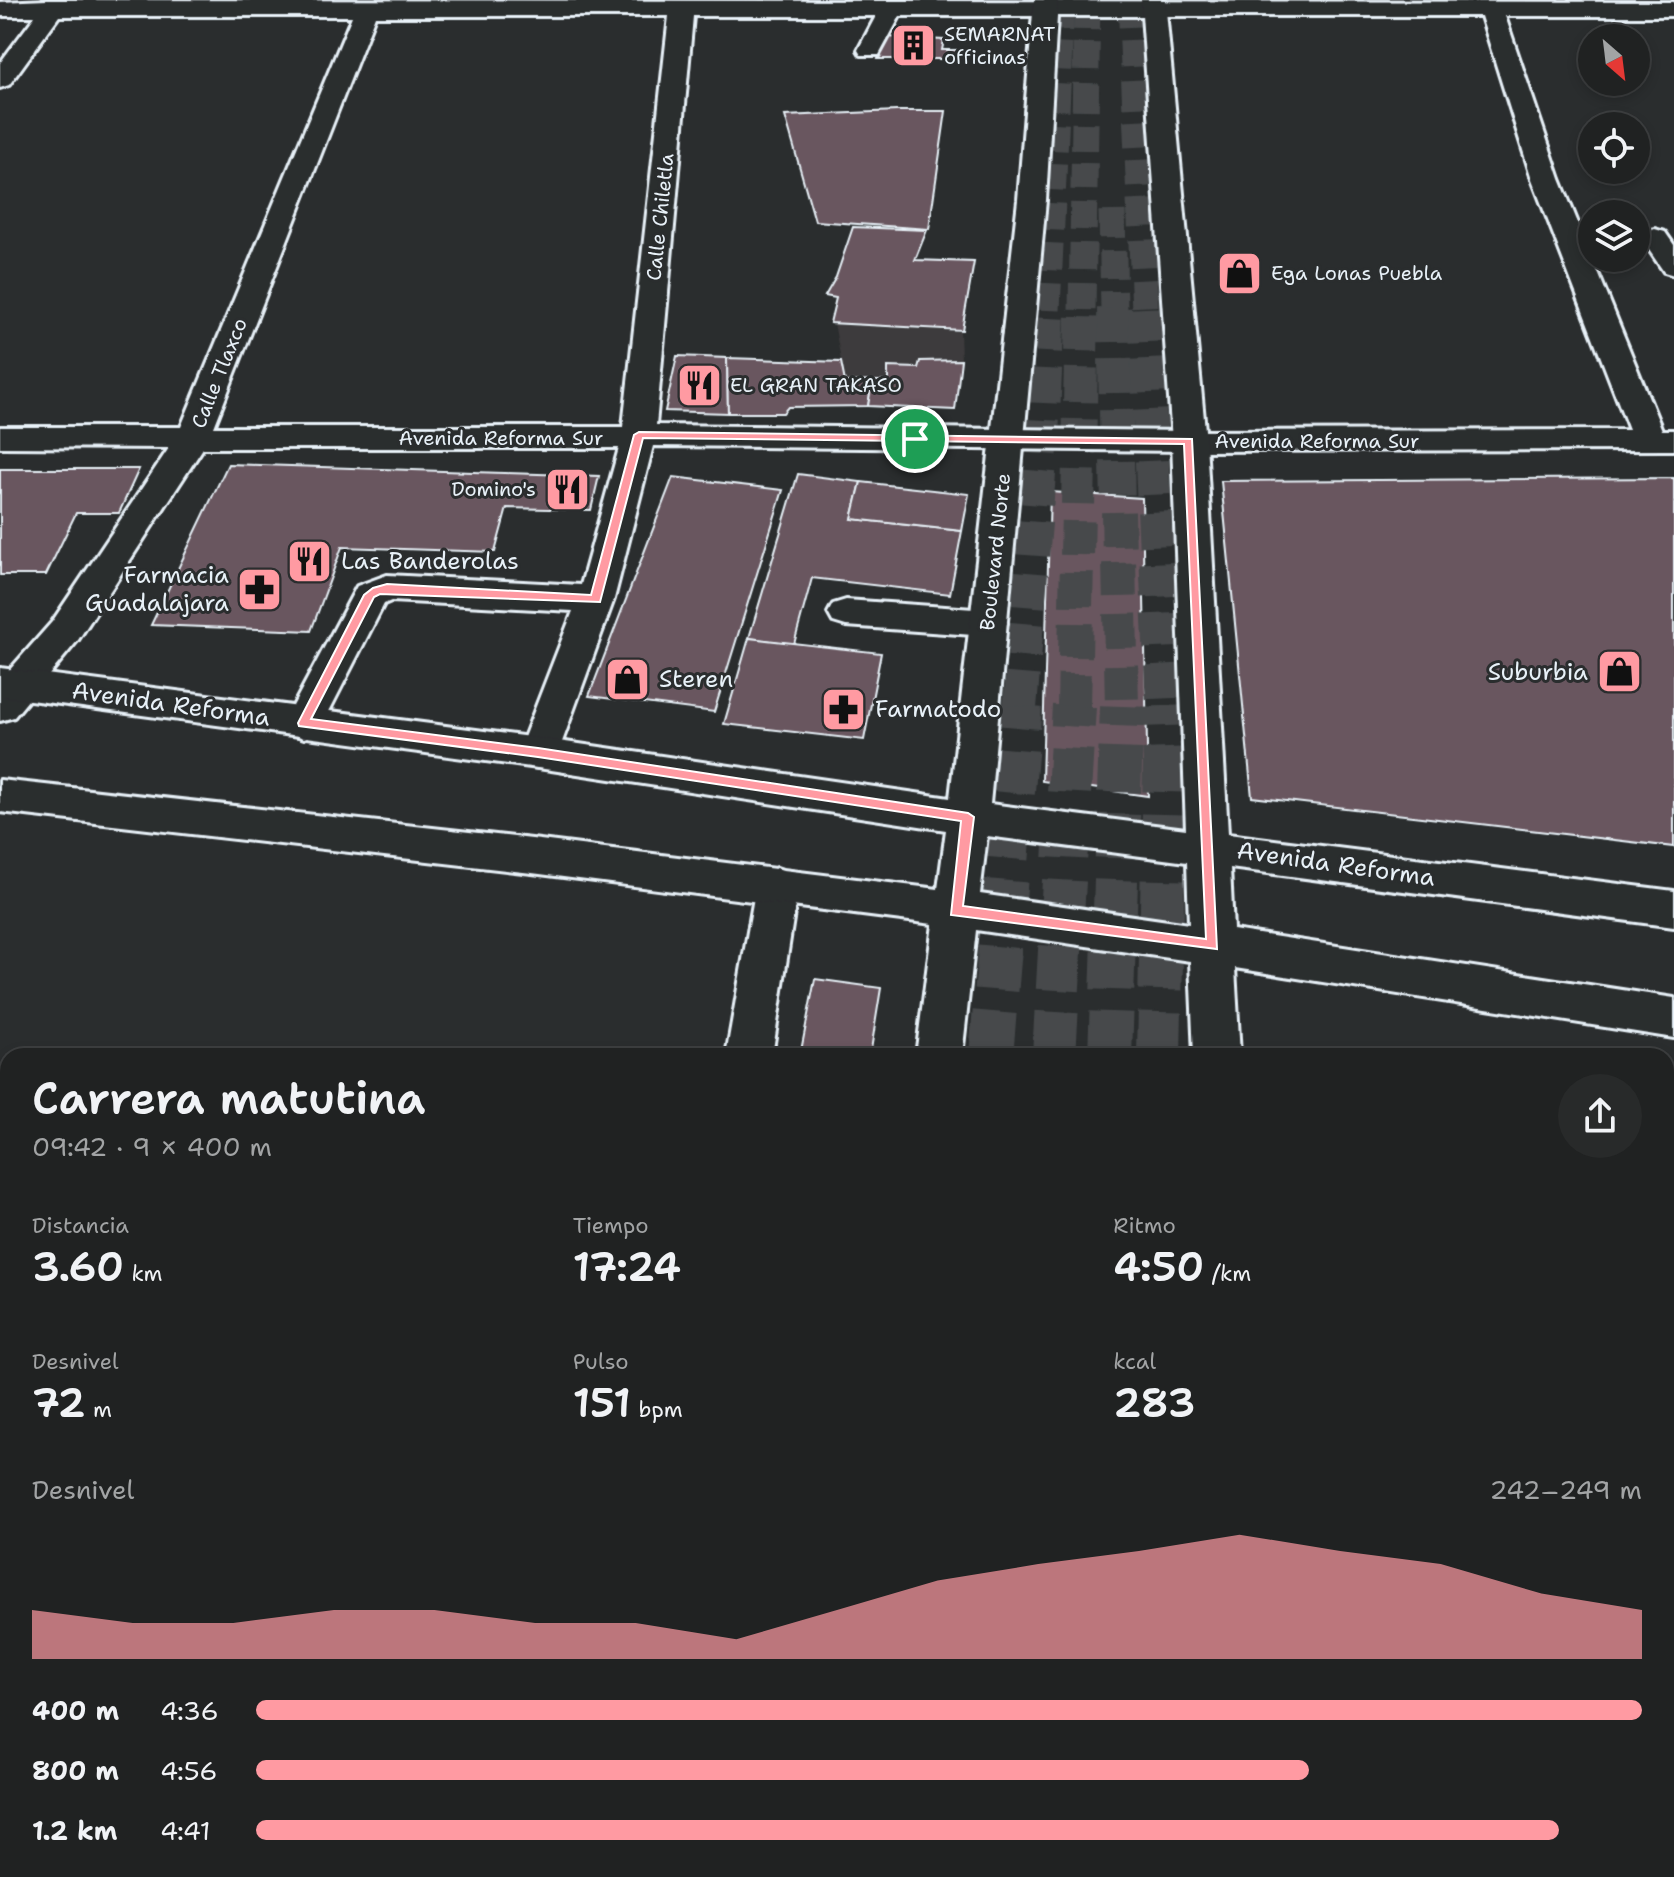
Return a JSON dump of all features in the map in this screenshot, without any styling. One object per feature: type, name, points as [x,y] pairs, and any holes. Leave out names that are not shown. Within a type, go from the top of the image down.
[{"type":"street","points":[[0,9],[8,0]]},
{"type":"street","points":[[0,9],[55,4],[1489,4],[1674,9]]},
{"type":"street","points":[[0,80],[55,4]]},
{"type":"street","name":"Calle Chiletla","points":[[538,753],[596,599],[639,435],[682,4]]},
{"type":"street","points":[[870,50],[896,4]]},
{"type":"street","name":"Boulevard Norte","points":[[940,1048],[968,817],[1032,200],[1046,4]]},
{"type":"street","points":[[1154,4],[1189,441],[1217,1048]]},
{"type":"street","points":[[1489,4],[1546,179],[1662,440]]},
{"type":"street","name":"Calle Tlaxco","points":[[7,691],[65,631],[193,437],[368,5]]},
{"type":"street","points":[[1655,238],[1674,266]]},
{"type":"street","name":"Avenida Reforma Sur","points":[[0,437],[618,438],[639,435],[1189,441],[1662,440]]},
{"type":"street","points":[[304,723],[370,595],[376,591],[387,588],[596,599]]},
{"type":"street","points":[[846,613],[988,623]]},
{"type":"street","name":"Avenida Reforma","points":[[7,691],[304,723],[538,753],[968,817],[1674,909]]},
{"type":"street","points":[[0,796],[493,850],[777,886],[1213,945],[1674,1018]]},
{"type":"street","points":[[750,1048],[777,886]]},
{"type":"shaded area","points":[[834,323],[960,331],[961,360],[920,361],[918,368],[888,367],[888,381],[845,382]]},
{"type":"building","name":"SEMARNAT officinas","points":[[885,37],[944,40],[942,50],[958,50],[964,59],[878,59]]},
{"type":"building","points":[[946,111],[929,229],[815,221],[785,116]]},
{"type":"building","points":[[853,227],[927,230],[915,260],[974,262],[962,330],[830,323],[836,298],[825,296],[836,277]]},
{"type":"building","name":"EL GRAN TAKASO","points":[[677,356],[727,358],[728,413],[665,411]]},
{"type":"building","points":[[727,358],[841,362],[845,382],[872,381],[868,406],[788,407],[783,413],[728,413]]},
{"type":"building","points":[[961,360],[955,410],[868,406],[872,381],[888,381],[888,367],[918,368],[920,361]]},
{"type":"building","points":[[228,464],[599,476],[591,510],[507,508],[495,552],[342,547],[311,631],[151,625]]},
{"type":"building","points":[[0,469],[139,469],[119,513],[76,513],[46,575],[0,575]]},
{"type":"building","points":[[798,474],[861,482],[852,519],[962,531],[950,594],[812,578],[794,644],[749,638]]},
{"type":"building","points":[[673,477],[783,490],[714,712],[589,696]]},
{"type":"building","points":[[1674,478],[1674,847],[1252,797],[1221,481]]},
{"type":"building","points":[[861,482],[969,494],[962,531],[852,519]]},
{"type":"building","points":[[1050,492],[1142,498],[1148,796],[1042,781]]},
{"type":"building","points":[[749,638],[881,653],[864,740],[724,724]]},
{"type":"building","points":[[815,979],[881,988],[871,1048],[802,1048]]},
{"type":"tunnel","points":[[1047,310],[1061,0]]},
{"type":"tunnel","points":[[1082,310],[1087,0]]},
{"type":"tunnel","points":[[1131,0],[1145,310]]},
{"type":"tunnel","points":[[1112,211],[1114,310]]},
{"type":"tunnel","points":[[1020,708],[1042,436],[1048,308]]},
{"type":"tunnel","points":[[1074,708],[1082,308]]},
{"type":"tunnel","points":[[1114,308],[1122,707]]},
{"type":"tunnel","points":[[1145,308],[1163,708]]},
{"type":"tunnel","points":[[992,1048],[1020,706]]},
{"type":"tunnel","points":[[1054,1048],[1074,706]]},
{"type":"tunnel","points":[[1159,1048],[1165,760],[1163,706]]},
{"type":"tunnel","points":[[1110,1048],[1122,707]]},
{"type":"place","name":"SEMARNAT officinas","points":[[913,45]]},
{"type":"place","name":"Ega Lonas Puebla","points":[[1240,273]]},
{"type":"place","name":"EL GRAN TAKASO","points":[[699,385]]},
{"type":"place","name":"Domino's","points":[[567,489]]},
{"type":"place","name":"Las Banderolas","points":[[310,561]]},
{"type":"place","name":"Farmacia Guadalajara","points":[[260,589]]},
{"type":"place","name":"Suburbia","points":[[1619,672]]},
{"type":"place","name":"Steren","points":[[628,679]]},
{"type":"place","name":"Farmatodo","points":[[844,709]]},
{"type":"route","points":[[639,435],[915,439],[1189,441],[1213,945],[956,911],[968,817],[538,753],[304,723],[370,595],[376,591],[387,588],[596,599],[639,435]]}]
